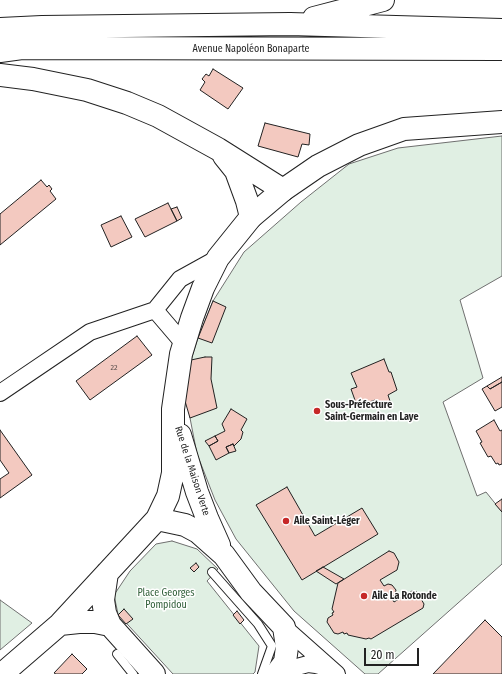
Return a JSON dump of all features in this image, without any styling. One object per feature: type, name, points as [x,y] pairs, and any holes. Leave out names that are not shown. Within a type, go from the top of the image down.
[{"type":"main road","points":[[290,24],[383,0]]},
{"type":"main road","points":[[0,29],[42,27],[290,24],[502,30]]},
{"type":"main road","name":"Avenue Napoléon Bonaparte","points":[[0,51],[22,48],[502,49]]},
{"type":"main road","points":[[0,75],[33,79],[87,90],[127,103],[158,116],[218,149],[283,190]]},
{"type":"main road","name":"Rue de la Maison Verte","points":[[157,519],[168,496],[172,473],[173,409],[181,354],[192,318],[202,288],[218,258],[251,217],[283,190],[318,166],[359,145],[404,129],[502,122]]},
{"type":"main road","points":[[218,149],[236,171],[251,217]]},
{"type":"main road","name":"Rue de la Maison Verte","points":[[173,409],[197,492],[207,518],[218,563]]},
{"type":"main road","points":[[2,674],[60,624],[157,519],[185,525],[198,532],[218,563],[251,592],[284,627],[287,647],[285,662],[276,674]]},
{"type":"main road","points":[[108,573],[102,600],[110,625],[154,674]]},
{"type":"main road","points":[[60,624],[95,622],[110,625]]},
{"type":"street","points":[[0,393],[90,332],[155,310],[180,280],[218,258]]},
{"type":"street","points":[[155,310],[184,344]]},
{"type":"street","points":[[284,627],[336,672]]},
{"type":"street","points":[[285,674],[297,667],[308,664],[316,665],[336,672]]},
{"type":"lane","points":[[218,563],[272,646],[262,674]]},
{"type":"lane","points":[[117,654],[134,674]]},
{"type":"green space","name":"Sous-Préfecture Saint-Germain en Laye","points":[[502,136],[502,276],[460,300],[483,378],[443,402],[477,496],[486,492],[502,512],[502,564],[378,674],[365,674],[294,611],[236,539],[215,500],[197,454],[190,418],[191,360],[213,301],[244,252],[301,202],[349,164],[398,148]]},
{"type":"green space","name":"Place Georges Pompidou","points":[[172,541],[197,549],[218,569],[207,581],[259,646],[255,672],[253,674],[173,674],[118,614],[114,595],[130,571],[156,544]]},
{"type":"green space","points":[[0,600],[32,623],[0,650]]},
{"type":"building","points":[[213,69],[243,88],[228,109],[200,90],[205,82],[202,79],[206,74],[209,76]]},
{"type":"building","points":[[265,123],[310,134],[309,145],[302,144],[298,157],[258,146]]},
{"type":"building","points":[[41,180],[47,187],[49,185],[52,189],[50,191],[56,199],[0,245],[0,214]]},
{"type":"building","points":[[168,203],[177,221],[145,237],[135,219]]},
{"type":"building","points":[[177,207],[182,218],[177,221],[171,209]]},
{"type":"building","points":[[121,216],[132,237],[111,247],[101,225]]},
{"type":"building","points":[[213,301],[226,307],[212,343],[198,338]]},
{"type":"building","points":[[137,336],[152,355],[90,400],[76,381]]},
{"type":"building","points":[[212,357],[211,379],[217,408],[190,418],[185,401],[191,360]]},
{"type":"building","points":[[384,359],[389,372],[391,372],[397,390],[388,395],[390,401],[378,406],[375,400],[364,404],[362,401],[356,403],[351,389],[357,387],[351,373]]},
{"type":"building","points":[[502,377],[502,382],[490,389],[487,386]]},
{"type":"building","points":[[502,382],[502,407],[495,411],[482,389],[487,386],[490,389]]},
{"type":"building","points":[[231,409],[247,419],[241,430],[243,432],[241,439],[234,446],[233,444],[226,447],[229,453],[216,460],[209,446],[218,441],[215,436],[225,431],[222,424]]},
{"type":"building","points":[[494,420],[500,431],[502,430],[502,464],[499,465],[498,463],[496,464],[491,456],[488,457],[480,443],[482,442],[476,431]]},
{"type":"building","points":[[0,430],[32,475],[0,498],[0,479],[9,473],[0,460]]},
{"type":"building","points":[[215,436],[218,441],[209,446],[205,441]]},
{"type":"building","points":[[233,444],[236,451],[229,453],[226,447]]},
{"type":"building","name":"Aile Saint-Léger","points":[[287,487],[315,536],[362,508],[378,534],[302,580],[256,505]]},
{"type":"building","points":[[502,499],[502,512],[495,504]]},
{"type":"building","name":"Aile La Rotonde","points":[[389,551],[394,553],[399,562],[397,570],[380,580],[384,586],[388,584],[392,585],[396,590],[395,595],[391,597],[394,602],[412,591],[417,592],[424,604],[423,608],[371,639],[348,635],[347,633],[344,634],[343,632],[338,634],[334,633],[327,622],[328,618],[333,615],[332,613],[334,612],[332,609],[338,583]]},
{"type":"building","points":[[196,563],[199,567],[194,572],[190,568]]},
{"type":"building","points":[[323,567],[344,579],[336,584],[316,571]]},
{"type":"building","points":[[124,609],[133,619],[126,624],[118,615]]},
{"type":"building","points":[[237,611],[244,620],[240,624],[233,615]]},
{"type":"building","points":[[485,620],[502,637],[502,674],[433,674]]},
{"type":"building","points":[[72,654],[87,669],[82,674],[54,673]]},
{"type":"place","name":"Sous-Préfecture Saint-Germain en Laye","points":[[317,411]]},
{"type":"place","name":"Aile Saint-Léger","points":[[286,521]]},
{"type":"place","name":"Aile La Rotonde","points":[[364,596]]}]
